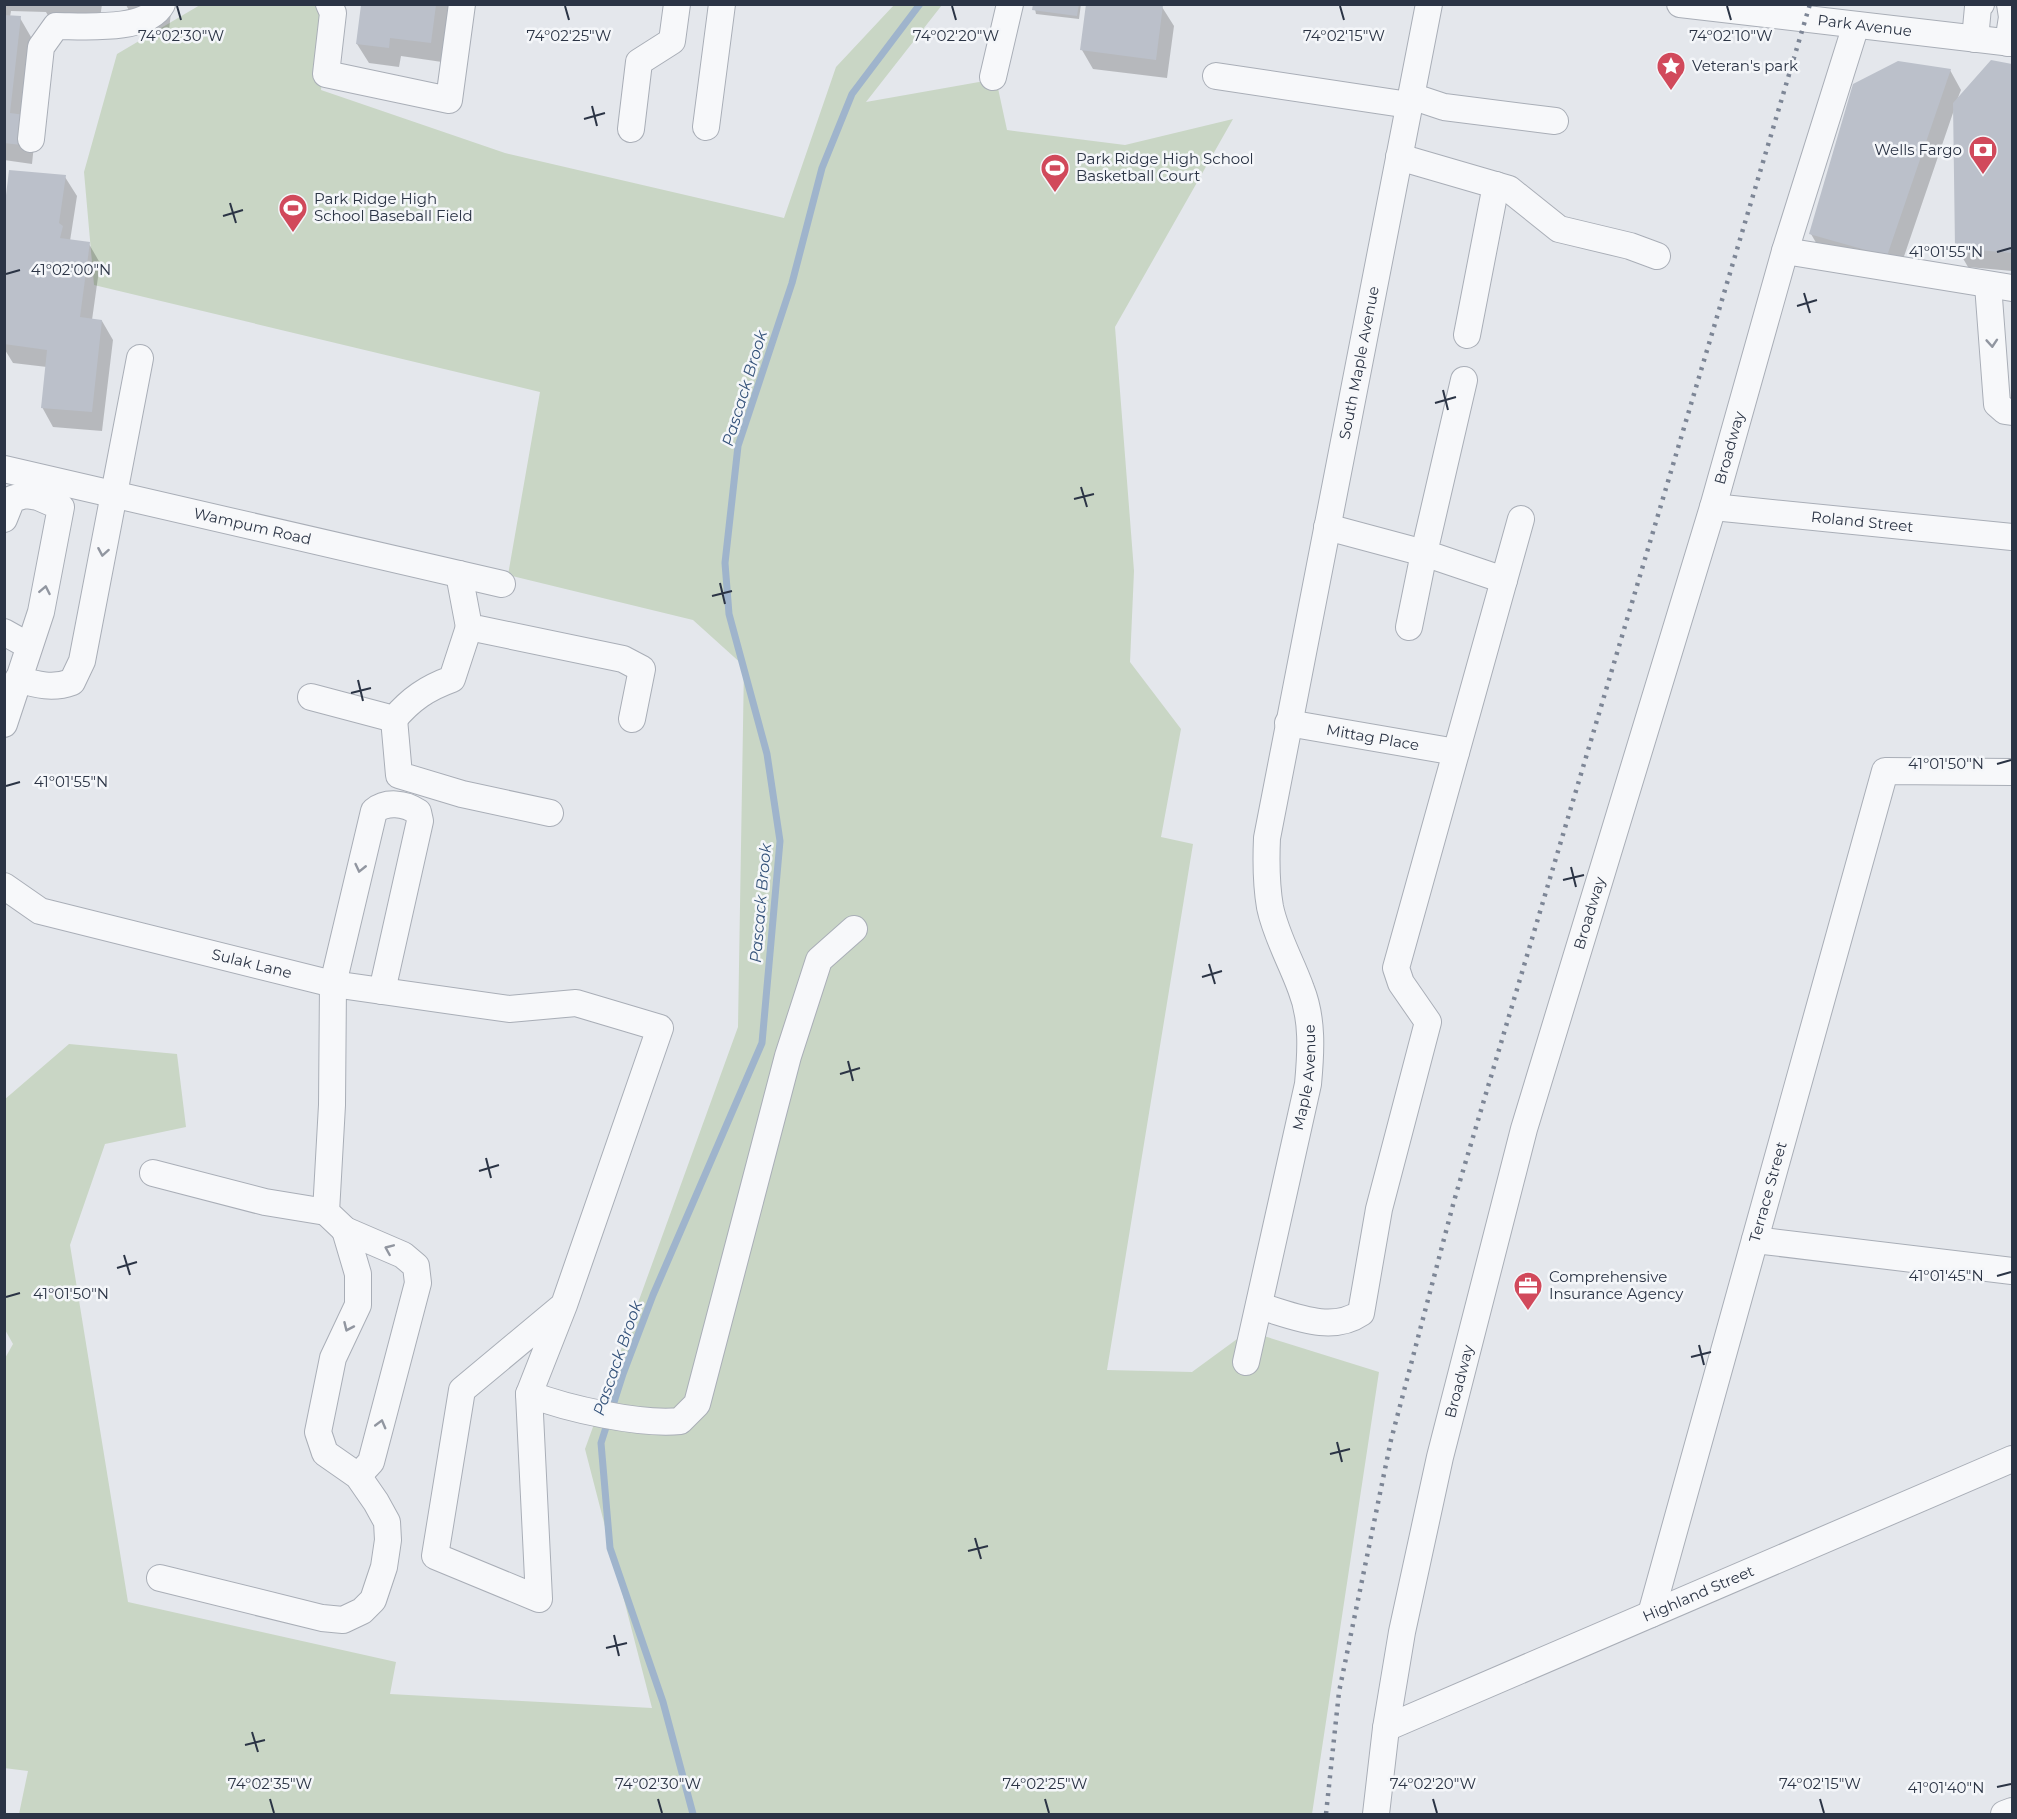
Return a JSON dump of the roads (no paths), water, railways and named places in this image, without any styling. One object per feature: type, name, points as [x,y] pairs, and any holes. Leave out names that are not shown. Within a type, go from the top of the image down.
[{"type":"street","points":[[31,139],[41,47],[57,26],[121,27],[159,11],[162,4]]},
{"type":"street","points":[[329,4],[333,13],[326,74],[448,100],[462,4]]},
{"type":"street","points":[[631,129],[639,62],[672,41],[677,4]]},
{"type":"street","points":[[706,127],[722,4]]},
{"type":"street","points":[[993,77],[1010,4]]},
{"type":"street","name":"South Maple Avenue","points":[[1288,723],[1429,4]]},
{"type":"street","points":[[1975,39],[1978,7],[1981,4]]},
{"type":"street","points":[[2010,4],[2012,17],[2010,43]]},
{"type":"street","name":"Park Avenue","points":[[1695,5],[1848,17],[2010,43]]},
{"type":"street","name":"Broadway","points":[[1376,1815],[1386,1728],[1402,1632],[1440,1457],[1524,1129],[1713,507],[1848,17]]},
{"type":"street","points":[[1216,76],[1555,121]]},
{"type":"street","points":[[1399,158],[1509,189],[1559,229],[1630,246],[1657,256]]},
{"type":"street","points":[[1467,335],[1496,185]]},
{"type":"street","points":[[1785,250],[2000,286],[1997,404],[2005,411],[2013,412]]},
{"type":"street","points":[[18,679],[45,687],[72,682],[82,662],[140,358]]},
{"type":"street","points":[[1409,627],[1464,380]]},
{"type":"street","name":"Wampum Road","points":[[4,469],[63,495],[113,494],[502,584]]},
{"type":"street","points":[[4,519],[12,499],[25,495],[38,497],[63,495],[41,612],[4,724]]},
{"type":"street","name":"Roland Street","points":[[1713,507],[2013,537]]},
{"type":"street","points":[[1258,1306],[1330,1324],[1348,1322],[1361,1313],[1379,1209],[1428,1022],[1401,983],[1396,968],[1521,519]]},
{"type":"street","points":[[1327,527],[1424,553],[1504,580]]},
{"type":"street","points":[[394,719],[420,693],[452,679],[469,627],[459,574]]},
{"type":"street","points":[[469,627],[623,659],[642,669],[632,719]]},
{"type":"street","points":[[4,632],[29,646]]},
{"type":"street","points":[[310,697],[394,719]]},
{"type":"street","points":[[394,719],[399,775],[462,794],[550,813]]},
{"type":"street","name":"Mittag Place","points":[[1288,723],[1456,752]]},
{"type":"street","name":"Maple Avenue","points":[[1246,1362],[1308,1084],[1311,1054],[1309,1022],[1302,990],[1281,942],[1270,908],[1266,873],[1267,838],[1288,723]]},
{"type":"street","name":"Terrace Street","points":[[1651,1614],[1885,771],[2013,772]]},
{"type":"street","points":[[326,1212],[332,1105],[333,984],[374,811],[381,804],[411,807],[418,812],[420,821],[382,992]]},
{"type":"street","name":"Sulak Lane","points":[[4,886],[40,911],[333,984],[509,1009],[576,1003],[660,1028],[564,1305]]},
{"type":"street","points":[[529,1394],[575,1407],[659,1423],[680,1422],[697,1404],[788,1056],[819,960],[854,929]]},
{"type":"street","points":[[153,1173],[265,1202],[326,1212],[345,1230],[403,1255],[416,1266],[418,1283],[371,1462],[358,1476]]},
{"type":"street","points":[[160,1578],[322,1618],[343,1620],[362,1611],[373,1600],[384,1567],[388,1540],[387,1521],[358,1476],[325,1453],[318,1432],[333,1358],[358,1305],[358,1274],[345,1230]]},
{"type":"street","points":[[1755,1240],[2013,1271]]},
{"type":"street","points":[[564,1305],[529,1394],[539,1599],[435,1556],[462,1390],[564,1305]]},
{"type":"street","name":"Highland Street","points":[[1386,1728],[2013,1459]]},
{"type":"street","points":[[2004,1815],[2013,1811]]},
{"type":"waterway","name":"Pascack Brook","points":[[693,1814],[663,1702],[610,1548],[601,1443],[623,1374],[653,1295],[762,1043],[780,841],[767,754],[729,614],[725,563],[738,446],[792,283],[822,168],[852,94],[920,4]]},
{"type":"railway","points":[[1326,1814],[1339,1692],[1391,1440],[1454,1201],[1810,4]]},
{"type":"place","name":"Veteran's park","points":[[1671,92]]},
{"type":"place","name":"Wells Fargo","points":[[1983,176]]},
{"type":"place","name":"Park Ridge High School Basketball Court","points":[[1055,194]]},
{"type":"place","name":"Park Ridge High School Baseball Field","points":[[293,234]]},
{"type":"place","name":"Comprehensive Insurance Agency","points":[[1528,1312]]}]
